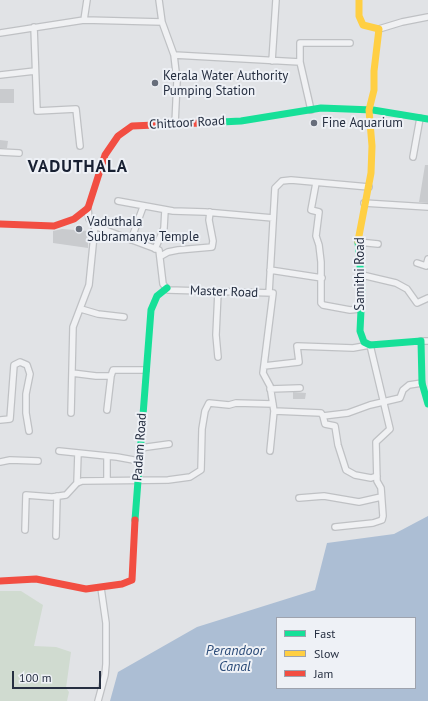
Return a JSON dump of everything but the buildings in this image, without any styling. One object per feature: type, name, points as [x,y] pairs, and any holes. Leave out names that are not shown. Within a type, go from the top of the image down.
[{"type":"street","points":[[84,20],[87,0]]},
{"type":"street","points":[[159,0],[162,22],[174,55],[177,82],[175,124]]},
{"type":"street","points":[[272,60],[276,0]]},
{"type":"street","points":[[358,0],[359,16],[363,25],[379,28],[428,17]]},
{"type":"street","points":[[0,33],[84,20],[162,22]]},
{"type":"street","points":[[34,27],[37,111],[76,109],[80,146]]},
{"type":"street","name":"Samithi Road","points":[[370,344],[364,342],[360,331],[362,275],[358,242],[364,203],[369,187],[372,146],[369,110],[374,90],[374,71],[379,28]]},
{"type":"street","points":[[311,110],[300,62],[300,43],[350,43]]},
{"type":"street","points":[[174,55],[300,62]]},
{"type":"street","points":[[0,75],[35,71]]},
{"type":"street","name":"Chittoor Road","points":[[88,208],[105,155],[118,136],[132,126],[241,121],[321,108],[369,110],[428,120]]},
{"type":"street","points":[[413,157],[420,118]]},
{"type":"street","points":[[0,152],[19,153]]},
{"type":"street","points":[[269,293],[275,188],[282,181],[291,180],[369,187]]},
{"type":"street","points":[[316,183],[311,210],[319,212],[316,236],[319,245],[322,278],[321,303],[323,306],[350,310],[360,309]]},
{"type":"street","points":[[118,201],[164,210],[210,212],[273,218]]},
{"type":"street","points":[[364,203],[428,207]]},
{"type":"street","points":[[131,240],[143,207]]},
{"type":"street","points":[[0,224],[54,226],[74,219],[88,208]]},
{"type":"street","points":[[88,208],[89,219],[95,225],[159,250],[161,256],[163,284],[167,288]]},
{"type":"street","points":[[155,249],[164,228],[164,210]]},
{"type":"street","points":[[161,256],[168,252],[178,250],[212,247],[213,241],[209,220],[210,212]]},
{"type":"street","points":[[71,414],[73,327],[89,285],[95,225]]},
{"type":"street","points":[[358,242],[378,244]]},
{"type":"street","points":[[417,263],[426,266],[428,259]]},
{"type":"street","points":[[270,270],[322,278]]},
{"type":"street","points":[[362,275],[396,283],[406,289],[418,303],[428,298]]},
{"type":"street","name":"Master Road","points":[[167,288],[168,290],[273,293],[264,366],[264,373],[270,389],[274,411],[270,451]]},
{"type":"street","name":"Padam Road","points":[[0,581],[36,579],[86,589],[122,584],[132,580],[139,461],[151,310],[157,296],[167,288]]},
{"type":"street","points":[[218,292],[216,335],[218,357]]},
{"type":"street","points":[[80,309],[98,314],[124,317]]},
{"type":"street","points":[[264,366],[299,362],[297,346],[353,348],[370,344],[425,341],[420,358],[422,383],[428,404]]},
{"type":"street","points":[[334,527],[373,523],[382,520],[381,497],[377,476],[376,442],[390,429],[370,344]]},
{"type":"street","points":[[0,420],[10,419],[14,365],[20,362],[27,365],[30,374],[26,394],[26,412],[29,430]]},
{"type":"street","points":[[107,410],[113,370],[146,370]]},
{"type":"street","points":[[72,373],[111,376]]},
{"type":"street","points":[[274,411],[321,413],[323,416],[348,413],[384,401],[400,398],[403,390],[409,385],[422,383]]},
{"type":"street","points":[[270,389],[300,388]]},
{"type":"street","points":[[77,483],[107,480],[123,482],[138,480],[168,480],[190,477],[201,470],[202,429],[205,411],[209,402],[229,405],[236,403],[273,404]]},
{"type":"street","points":[[323,416],[324,424],[335,426],[338,445],[346,470],[355,475],[371,478],[377,476]]},
{"type":"street","points":[[140,448],[169,444]]},
{"type":"street","points":[[59,451],[139,461]]},
{"type":"street","points":[[25,530],[26,495],[66,495],[77,483],[78,453]]},
{"type":"street","points":[[107,456],[107,480]]},
{"type":"street","points":[[0,462],[10,460],[38,461]]},
{"type":"street","points":[[56,536],[57,496]]},
{"type":"street","points":[[299,498],[324,496],[359,502],[381,497]]},
{"type":"street","points":[[98,701],[105,675],[106,664],[106,624],[101,588]]},
{"type":"shaded area","points":[[0,591],[21,591],[43,605],[34,646],[56,647],[71,652],[66,688],[69,692],[67,701],[0,701]]},
{"type":"water","name":"Perandoor Canal","points":[[428,516],[428,701],[110,701],[118,672],[197,627],[315,590],[327,543],[394,534]]},
{"type":"traffic: fast","points":[[201,123],[241,121],[321,108],[373,110],[428,119]]},
{"type":"traffic: fast","points":[[358,241],[362,289],[360,331],[364,342],[370,345],[421,341],[422,383],[428,404]]},
{"type":"traffic: fast","points":[[135,520],[151,310],[157,296],[167,288]]},
{"type":"traffic: slow","points":[[358,241],[371,173],[372,146],[369,110],[374,90],[374,71],[379,29],[363,25],[359,16],[359,0]]},
{"type":"traffic: jam","points":[[0,224],[54,226],[74,219],[88,208],[105,155],[118,136],[132,126],[201,123]]},
{"type":"traffic: jam","points":[[0,581],[36,579],[86,589],[122,584],[132,580],[135,520]]},
{"type":"place","name":"Kerala Water Authority Pumping Station","points":[[155,83]]},
{"type":"place","name":"Fine Aquarium","points":[[314,123]]},
{"type":"place","name":"Vaduthala Subramanya Temple","points":[[79,229]]},
{"type":"district","name":"VADUTHALA","points":[[78,167]]}]
